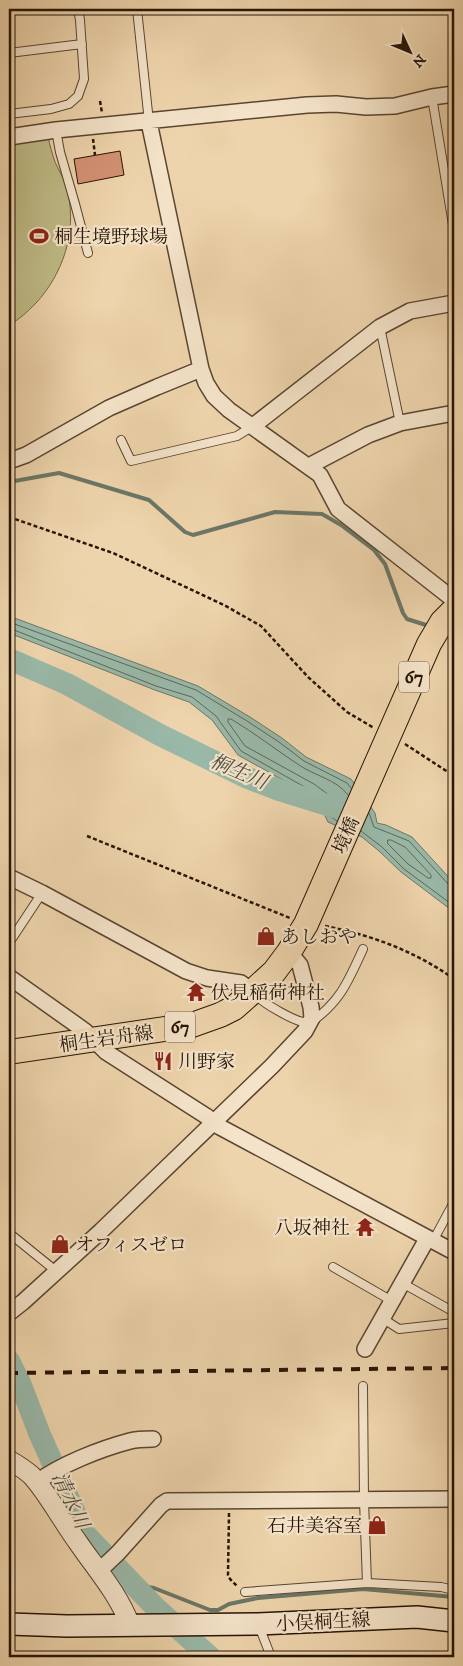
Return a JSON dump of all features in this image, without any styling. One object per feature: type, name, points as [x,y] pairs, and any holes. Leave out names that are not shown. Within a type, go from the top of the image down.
[{"type":"main road","name":"67","points":[[385,739],[429,644],[442,622],[454,610]]},
{"type":"main road","name":"境橋","points":[[307,922],[385,739]]},
{"type":"main road","name":"桐生岩舟線","points":[[9,1052],[192,1025],[208,1020],[234,1008],[274,972],[290,952],[307,922]]},
{"type":"main road","name":"小俣桐生線","points":[[130,1625],[258,1624],[417,1617],[454,1621]]},
{"type":"main road","points":[[9,1624],[49,1626],[130,1625]]},
{"type":"street","points":[[9,137],[56,130],[307,105],[395,106],[454,94]]},
{"type":"street","points":[[149,122],[201,369],[206,383],[214,396],[229,410],[320,475],[338,509],[454,600]]},
{"type":"street","points":[[253,426],[380,326],[410,311],[454,303]]},
{"type":"street","points":[[9,461],[26,455],[109,408],[157,386],[201,369]]},
{"type":"street","points":[[309,466],[368,435],[400,423],[454,413]]},
{"type":"street","points":[[9,877],[186,970],[208,978],[241,983],[252,991]]},
{"type":"street","points":[[9,1313],[100,1231],[290,1048],[310,1023],[312,1008],[305,982],[300,965],[290,952]]},
{"type":"street","points":[[9,977],[85,1032],[106,1052],[206,1116],[212,1122],[454,1252]]},
{"type":"street","points":[[365,1349],[402,1283],[430,1240]]},
{"type":"street","points":[[41,1479],[99,1451],[132,1440],[153,1439]]},
{"type":"street","points":[[9,1460],[41,1479],[77,1542],[101,1569],[122,1604],[130,1625]]},
{"type":"street","points":[[101,1569],[161,1505],[167,1501],[454,1499]]},
{"type":"lane","points":[[9,114],[51,109],[69,104],[78,96],[84,79],[78,9]]},
{"type":"lane","points":[[137,9],[149,122]]},
{"type":"lane","points":[[9,53],[82,44]]},
{"type":"lane","points":[[432,97],[454,231]]},
{"type":"lane","points":[[56,130],[60,152],[88,253]]},
{"type":"lane","points":[[380,326],[400,423]]},
{"type":"lane","points":[[121,440],[131,461],[237,436],[253,426]]},
{"type":"lane","points":[[9,943],[42,893]]},
{"type":"lane","points":[[252,991],[264,1003],[302,1022],[310,1023],[323,1014],[339,996],[348,983],[362,949]]},
{"type":"lane","points":[[430,1240],[454,1202]]},
{"type":"lane","points":[[9,1233],[56,1271]]},
{"type":"lane","points":[[333,1267],[392,1300]]},
{"type":"lane","points":[[402,1283],[454,1312]]},
{"type":"lane","points":[[382,1318],[399,1328],[454,1323]]},
{"type":"lane","points":[[363,1386],[367,1583]]},
{"type":"lane","points":[[245,1592],[367,1583],[441,1587],[454,1590]]},
{"type":"lane","points":[[258,1624],[271,1657]]},
{"type":"path","points":[[92,132],[95,155]]},
{"type":"path","points":[[9,517],[113,553],[224,605],[261,626],[308,677],[347,712],[385,739],[454,776]]},
{"type":"path","points":[[87,836],[292,919],[382,940],[454,978]]},
{"type":"path","points":[[230,1500],[228,1574],[230,1579],[245,1592]]},
{"type":"shaded area","name":"桐生境野球場","points":[[48,137],[54,159],[68,194],[70,209],[69,238],[60,266],[45,292],[27,312],[9,325],[9,144]]},
{"type":"water","points":[[9,616],[198,686],[282,738],[306,757],[351,779],[375,813],[377,823],[412,837],[454,883],[454,912],[401,872],[362,837],[328,822],[325,816],[327,807],[308,794],[238,755],[212,720],[189,702],[9,633]]},
{"type":"building","points":[[120,151],[124,175],[78,184],[74,159]]},
{"type":"waterway","points":[[9,482],[59,473],[149,500],[185,532],[193,535],[275,512],[322,514],[341,525],[374,550],[385,564],[407,619],[426,625]]},
{"type":"waterway","name":"桐生川","points":[[9,659],[67,684],[160,735],[248,778],[279,790],[347,811]]},
{"type":"waterway","name":"清水川","points":[[9,1361],[84,1533],[157,1609],[210,1657]]},
{"type":"waterway","points":[[134,1585],[154,1588],[210,1610],[218,1610],[229,1604],[258,1598],[363,1589],[454,1597]]},
{"type":"railway","points":[[9,1373],[454,1368]]},
{"type":"place","name":"桐生境野球場","points":[[39,236]]},
{"type":"place","name":"あしおや","points":[[266,936]]},
{"type":"place","name":"伏見稲荷神社","points":[[196,992]]},
{"type":"place","name":"川野家","points":[[163,1061]]},
{"type":"place","name":"八坂神社","points":[[365,1227]]},
{"type":"place","name":"オフィスゼロ","points":[[60,1244]]},
{"type":"place","name":"石井美容室","points":[[377,1525]]}]
